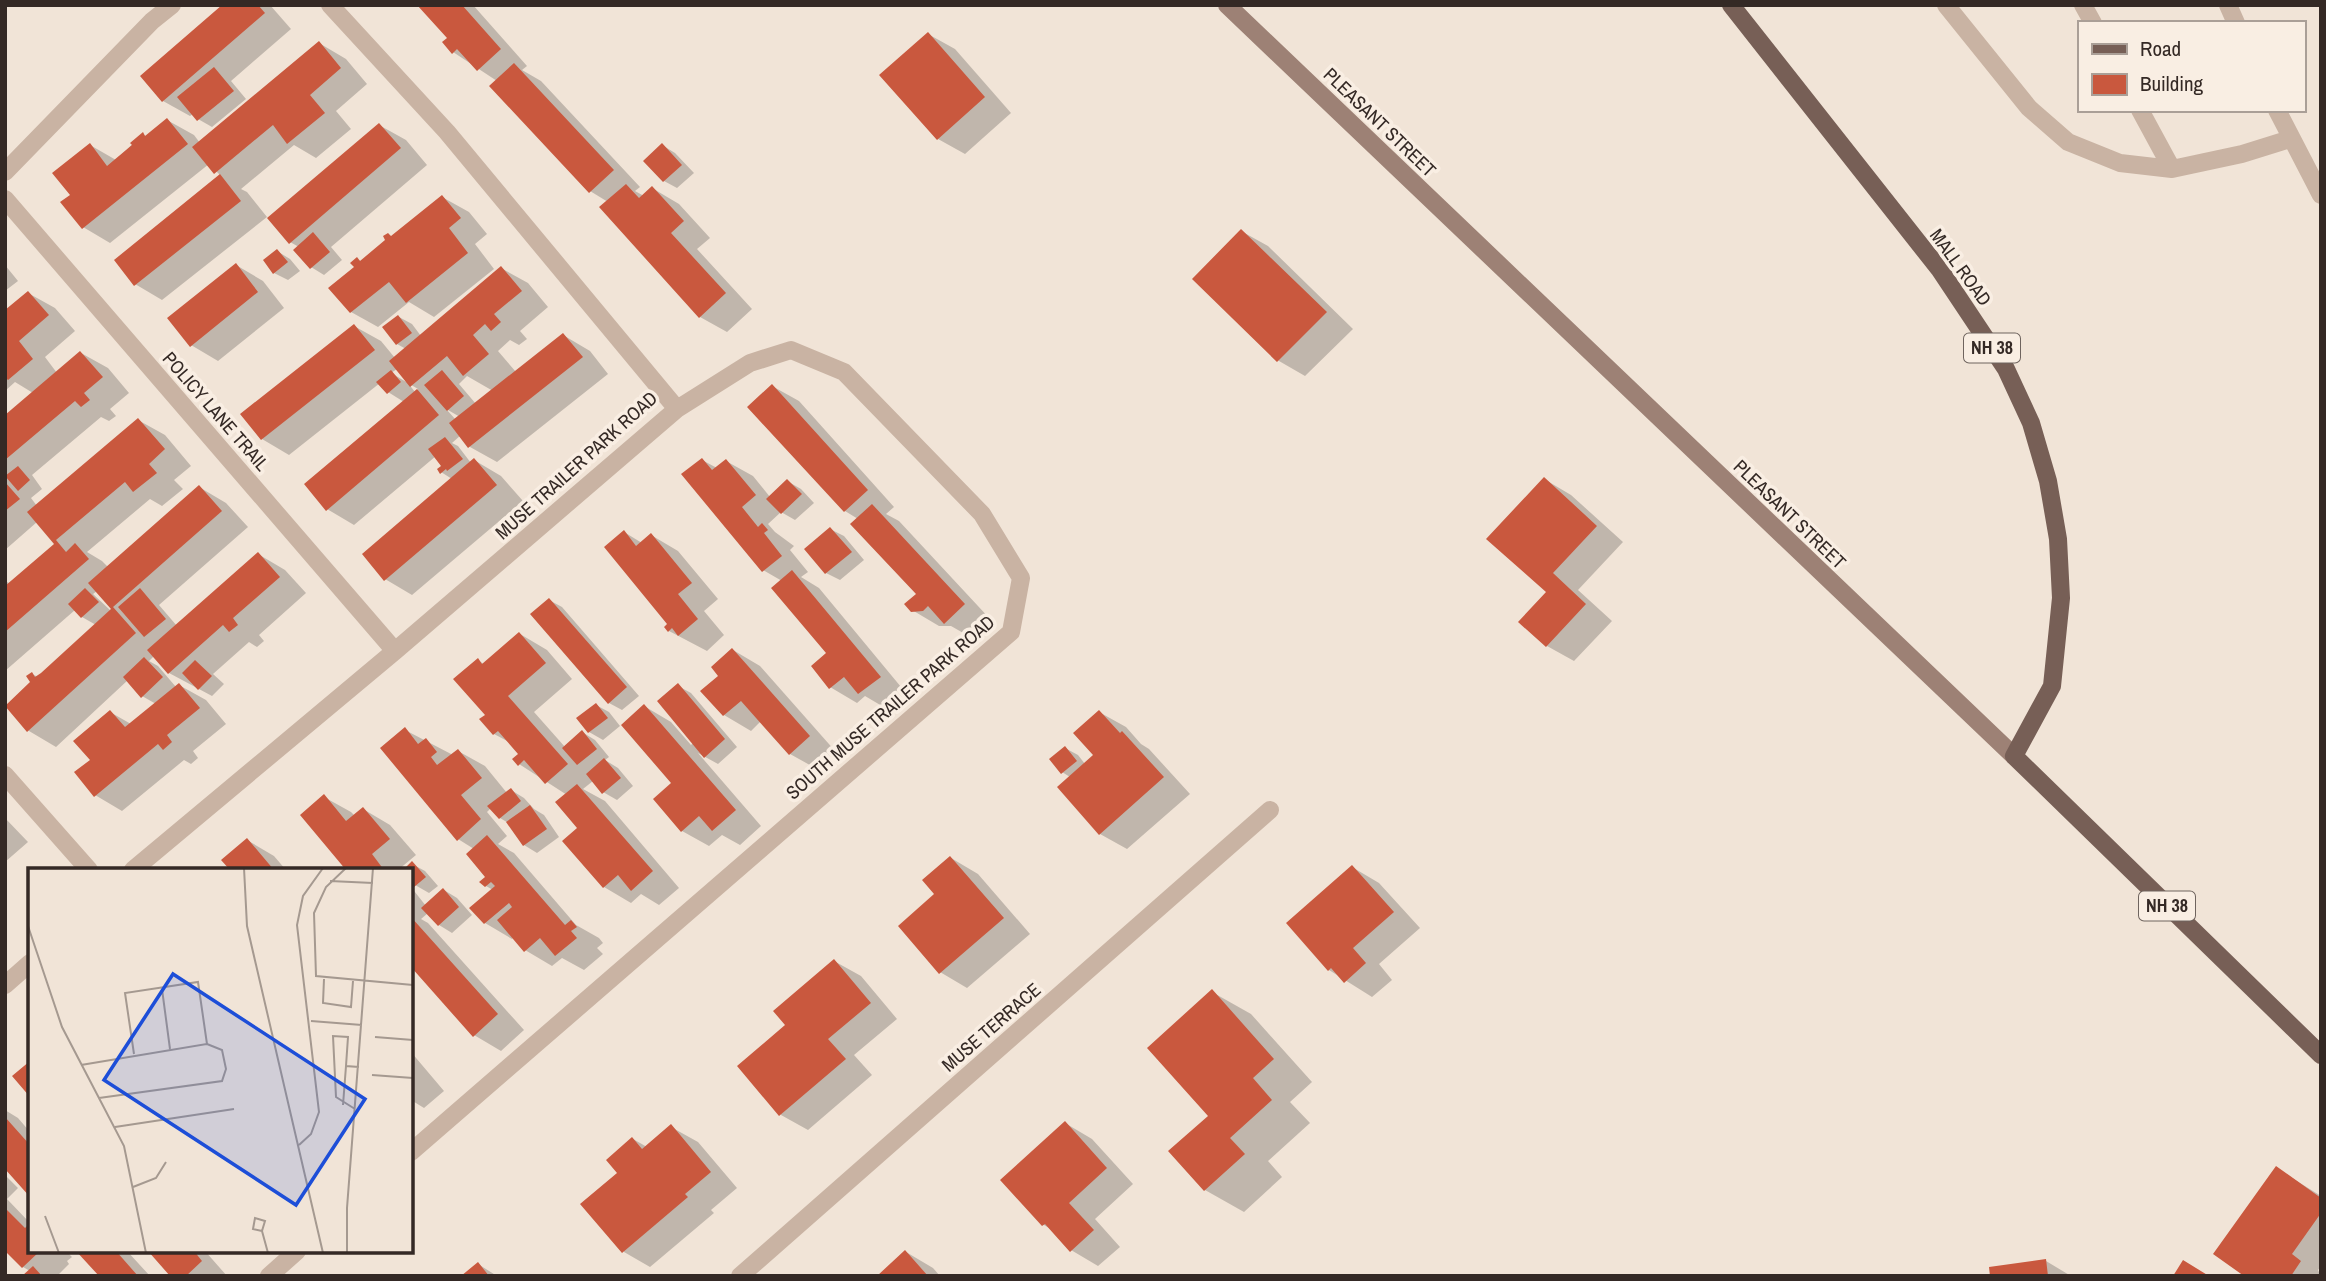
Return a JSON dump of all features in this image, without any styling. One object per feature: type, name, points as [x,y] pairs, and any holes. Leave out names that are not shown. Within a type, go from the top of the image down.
[{"type":"main road","name":"PLEASANT STREET","points":[[1227,5],[2014,756],[2321,1055]]},
{"type":"main road","name":"MALL ROAD","points":[[1731,5],[1940,270],[2006,369],[2031,423],[2048,481],[2057,539],[2061,598],[2052,685],[2014,756]]},
{"type":"street","points":[[5,172],[152,21],[172,5]]},
{"type":"street","name":"MUSE TRAILER PARK ROAD","points":[[136,868],[677,409],[447,132],[330,5]]},
{"type":"street","points":[[1946,5],[2029,108],[2068,142],[2120,163],[2172,169],[2242,154],[2290,139]]},
{"type":"street","points":[[2083,5],[2091,21]]},
{"type":"street","points":[[2228,5],[2235,21]]},
{"type":"street","points":[[2141,112],[2172,169]]},
{"type":"street","points":[[2278,112],[2321,195]]},
{"type":"street","name":"POLICY LANE TRAIL","points":[[5,199],[395,651]]},
{"type":"street","name":"SOUTH MUSE TRAILER PARK ROAD","points":[[413,1150],[1011,632],[1021,578],[982,514],[844,372],[791,350],[750,363],[677,409]]},
{"type":"street","points":[[5,775],[87,868]]},
{"type":"street","name":"MUSE TERRACE","points":[[740,1276],[1270,810]]},
{"type":"street","points":[[5,985],[28,964]]},
{"type":"street","points":[[269,1276],[295,1253]]},
{"type":"building","points":[[222,5],[258,5],[265,13],[162,102],[140,76]]},
{"type":"building","points":[[417,5],[462,5],[501,49],[477,71],[457,49],[452,54],[442,42],[447,38]]},
{"type":"building","points":[[928,32],[985,97],[937,140],[879,75]]},
{"type":"building","points":[[319,41],[341,68],[310,95],[325,113],[287,144],[273,125],[214,174],[192,147]]},
{"type":"building","points":[[514,63],[614,170],[589,193],[489,86]]},
{"type":"building","points":[[214,67],[234,91],[197,121],[177,97]]},
{"type":"building","points":[[167,118],[188,144],[82,229],[60,202],[70,195],[52,173],[90,143],[107,166],[143,132],[145,136]]},
{"type":"building","points":[[379,123],[401,148],[289,244],[267,218]]},
{"type":"building","points":[[662,143],[682,165],[663,182],[643,161]]},
{"type":"building","points":[[220,174],[241,201],[134,286],[114,260]]},
{"type":"building","points":[[626,184],[639,198],[652,186],[684,221],[671,233],[726,293],[699,318],[599,207]]},
{"type":"building","points":[[442,195],[461,218],[449,228],[468,253],[406,303],[389,282],[350,313],[328,288],[354,267],[350,263],[357,257],[360,261],[385,240],[383,236],[388,233],[391,236]]},
{"type":"building","points":[[1241,229],[1327,312],[1277,362],[1192,279]]},
{"type":"building","points":[[313,232],[330,252],[310,269],[293,250]]},
{"type":"building","points":[[277,249],[288,262],[273,274],[263,260]]},
{"type":"building","points":[[236,263],[258,292],[190,347],[167,318]]},
{"type":"building","points":[[501,266],[522,291],[494,314],[501,322],[491,331],[485,324],[473,335],[489,354],[463,376],[447,356],[410,387],[389,361]]},
{"type":"building","points":[[28,291],[49,315],[19,341],[33,359],[8,380],[5,377],[5,310]]},
{"type":"building","points":[[398,315],[412,333],[396,345],[382,327]]},
{"type":"building","points":[[354,324],[375,350],[261,440],[240,414]]},
{"type":"building","points":[[563,333],[583,357],[468,448],[449,423]]},
{"type":"building","points":[[80,351],[103,377],[84,393],[90,400],[81,407],[75,401],[5,460],[5,415]]},
{"type":"building","points":[[391,370],[401,382],[387,394],[376,382]]},
{"type":"building","points":[[442,370],[464,396],[447,411],[424,385]]},
{"type":"building","points":[[772,384],[868,490],[844,512],[747,407]]},
{"type":"building","points":[[417,389],[439,415],[326,511],[304,484]]},
{"type":"building","points":[[138,418],[165,449],[149,464],[157,473],[133,492],[125,482],[56,540],[66,552],[75,543],[89,559],[5,632],[5,586],[54,544],[27,512]]},
{"type":"building","points":[[445,437],[463,459],[440,474],[437,469],[441,466],[428,449]]},
{"type":"building","points":[[474,458],[497,485],[384,581],[362,554]]},
{"type":"building","points":[[702,458],[712,470],[726,459],[756,495],[742,507],[758,527],[762,523],[768,530],[764,533],[782,556],[762,572],[681,474]]},
{"type":"building","points":[[18,466],[30,480],[18,491],[5,476]]},
{"type":"building","points":[[1544,477],[1597,526],[1553,573],[1586,604],[1546,647],[1518,622],[1546,592],[1486,539]]},
{"type":"building","points":[[787,479],[802,494],[781,514],[766,499]]},
{"type":"building","points":[[5,482],[20,499],[5,511]]},
{"type":"building","points":[[199,485],[222,511],[113,607],[136,633],[27,732],[5,706],[30,682],[26,676],[32,672],[35,677],[41,673],[111,609],[88,583]]},
{"type":"building","points":[[872,504],[965,604],[944,624],[928,606],[923,611],[911,612],[904,604],[916,594],[850,524]]},
{"type":"building","points":[[830,527],[852,552],[825,574],[804,549]]},
{"type":"building","points":[[624,530],[636,546],[651,533],[692,583],[678,594],[698,619],[678,636],[672,628],[668,632],[664,627],[667,624],[604,547]]},
{"type":"building","points":[[258,552],[280,577],[233,618],[238,625],[229,632],[223,625],[168,674],[147,650]]},
{"type":"building","points":[[792,570],[881,677],[858,694],[844,677],[829,689],[811,666],[826,653],[771,588]]},
{"type":"building","points":[[85,588],[99,602],[81,618],[68,604]]},
{"type":"building","points":[[140,588],[166,619],[144,637],[118,607]]},
{"type":"building","points":[[549,598],[627,687],[608,704],[530,614]]},
{"type":"building","points":[[519,632],[546,663],[508,696],[568,764],[545,784],[524,760],[518,766],[512,759],[518,754],[498,731],[493,735],[479,719],[485,715],[453,679],[478,658],[482,664]]},
{"type":"building","points":[[732,648],[810,736],[789,755],[741,701],[723,716],[700,691],[718,676],[711,667]]},
{"type":"building","points":[[144,657],[163,677],[141,698],[123,677]]},
{"type":"building","points":[[195,660],[212,676],[198,690],[182,673]]},
{"type":"building","points":[[179,683],[200,708],[167,735],[172,742],[163,750],[158,744],[94,797],[74,772],[90,760],[73,741],[110,710],[125,727]]},
{"type":"building","points":[[678,683],[725,739],[704,758],[657,701]]},
{"type":"building","points":[[596,703],[608,718],[588,733],[576,718]]},
{"type":"building","points":[[644,704],[736,810],[712,831],[699,816],[681,832],[653,799],[671,783],[621,725]]},
{"type":"building","points":[[1099,710],[1164,777],[1099,835],[1057,787],[1093,755],[1073,733]]},
{"type":"building","points":[[405,727],[418,744],[426,738],[437,752],[431,757],[437,765],[458,749],[482,778],[461,795],[481,819],[457,841],[380,748]]},
{"type":"building","points":[[582,730],[597,749],[577,765],[562,748]]},
{"type":"building","points":[[1065,746],[1077,761],[1061,774],[1049,759]]},
{"type":"building","points":[[604,758],[621,778],[602,794],[586,774]]},
{"type":"building","points":[[577,784],[653,871],[631,891],[618,875],[603,888],[562,841],[577,828],[555,802]]},
{"type":"building","points":[[511,788],[521,801],[499,819],[487,806]]},
{"type":"building","points":[[324,794],[346,821],[363,807],[390,839],[372,854],[382,868],[344,868],[300,815]]},
{"type":"building","points":[[530,805],[547,829],[523,846],[506,822]]},
{"type":"building","points":[[487,835],[565,925],[571,920],[577,927],[571,931],[577,938],[555,956],[540,938],[524,952],[497,920],[512,907],[509,903],[484,924],[469,908],[495,886],[491,882],[485,887],[479,882],[485,877],[466,854]]},
{"type":"building","points":[[247,838],[272,868],[228,868],[221,860]]},
{"type":"building","points":[[950,856],[1004,918],[939,974],[898,926],[934,894],[922,880]]},
{"type":"building","points":[[412,861],[426,877],[414,887],[413,868],[405,868]]},
{"type":"building","points":[[1352,865],[1394,912],[1353,948],[1366,963],[1344,983],[1331,968],[1328,971],[1286,923]]},
{"type":"building","points":[[443,888],[459,907],[438,926],[421,908]]},
{"type":"building","points":[[413,919],[498,1014],[473,1037],[413,969]]},
{"type":"building","points":[[834,959],[871,1003],[828,1039],[846,1059],[779,1116],[737,1066],[785,1025],[773,1011]]},
{"type":"building","points":[[1212,989],[1274,1059],[1253,1078],[1272,1100],[1230,1138],[1245,1154],[1204,1191],[1168,1151],[1208,1116],[1147,1048]]},
{"type":"building","points":[[28,1063],[28,1095],[12,1076]]},
{"type":"building","points":[[5,1117],[28,1143],[28,1195],[5,1169]]},
{"type":"building","points":[[1065,1121],[1107,1168],[1069,1203],[1094,1230],[1070,1252],[1000,1180]]},
{"type":"building","points":[[671,1124],[711,1172],[685,1194],[688,1197],[622,1253],[580,1204],[617,1173],[606,1160],[632,1137],[642,1149]]},
{"type":"building","points":[[2276,1166],[2321,1198],[2321,1213],[2292,1254],[2301,1261],[2291,1276],[2244,1276],[2213,1254]]},
{"type":"building","points":[[5,1208],[25,1228],[28,1225],[28,1253],[38,1253],[22,1268],[5,1251]]},
{"type":"building","points":[[905,1250],[928,1276],[877,1276]]},
{"type":"building","points":[[78,1253],[118,1253],[138,1276],[99,1276]]},
{"type":"building","points":[[150,1253],[196,1253],[202,1261],[186,1276],[170,1276]]},
{"type":"building","points":[[2046,1259],[2048,1276],[1990,1276],[1989,1267]]},
{"type":"building","points":[[2183,1260],[2209,1276],[2173,1276]]},
{"type":"building","points":[[478,1262],[489,1276],[461,1276]]},
{"type":"building","points":[[33,1266],[42,1276],[22,1276]]}]
